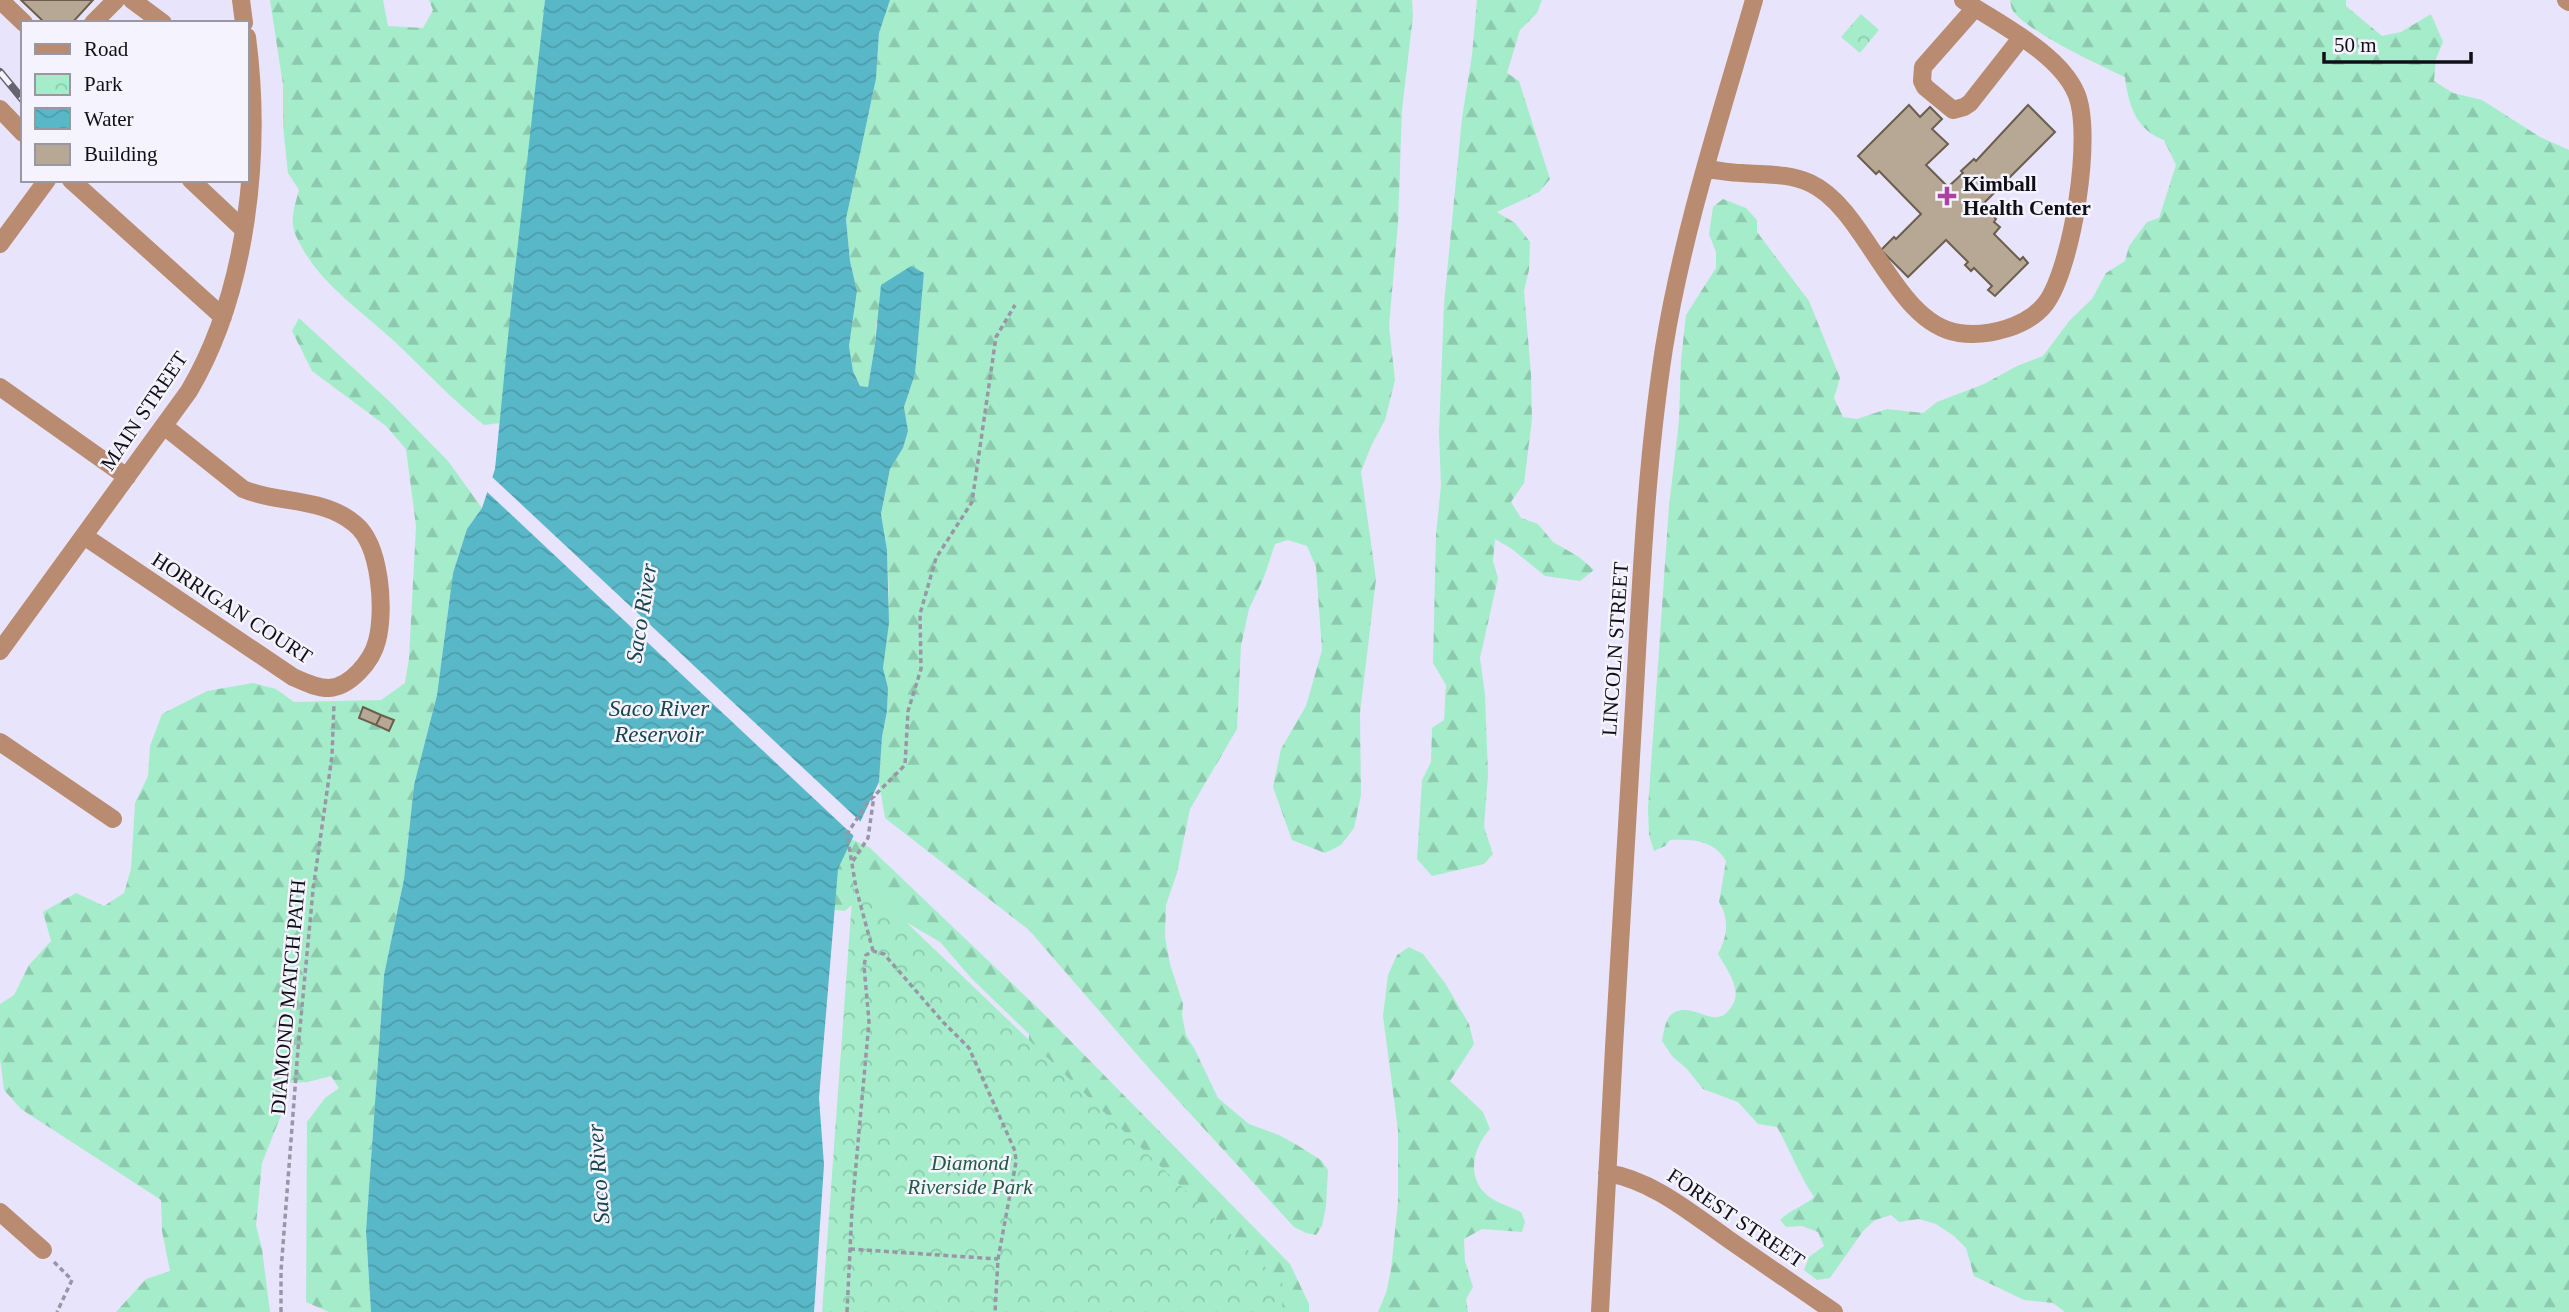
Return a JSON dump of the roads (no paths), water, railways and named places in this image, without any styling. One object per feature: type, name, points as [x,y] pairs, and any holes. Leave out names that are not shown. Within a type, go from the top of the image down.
[{"type":"street","points":[[0,0],[22,21]]},
{"type":"street","points":[[95,21],[116,0]]},
{"type":"street","points":[[132,0],[160,21]]},
{"type":"street","points":[[241,0],[244,21]]},
{"type":"street","name":"LINCOLN STREET","points":[[1600,1312],[1649,480],[1665,345],[1683,257],[1754,0]]},
{"type":"street","points":[[1706,169],[1775,173],[1811,183],[1827,193],[1907,298],[1939,327],[1963,334],[1977,334],[2020,323],[2031,318],[2045,304],[2059,279],[2072,226],[2084,144],[2083,116],[2076,93],[2063,71],[2021,38],[1969,4],[1923,67],[1922,81],[1925,87],[1953,110],[1964,107],[2021,38]]},
{"type":"street","name":"MAIN STREET","points":[[248,62],[251,137],[248,172]]},
{"type":"street","points":[[0,109],[21,131]]},
{"type":"street","points":[[0,244],[46,182]]},
{"type":"street","points":[[73,182],[223,317]]},
{"type":"street","points":[[193,182],[243,229]]},
{"type":"street","name":"MAIN STREET","points":[[0,651],[164,426],[204,366],[223,317],[243,229],[247,182]]},
{"type":"street","points":[[0,387],[127,477]]},
{"type":"street","name":"HORRIGAN COURT","points":[[84,536],[284,673],[312,685],[335,687],[358,672],[367,662],[377,640],[377,571],[373,551],[363,532],[351,521],[328,510],[243,489],[164,426]]},
{"type":"street","points":[[0,742],[113,819]]},
{"type":"street","name":"FOREST STREET","points":[[1607,1173],[1634,1178],[1644,1184],[1834,1312]]},
{"type":"street","points":[[0,1212],[43,1250]]},
{"type":"water","name":"Saco River Reservoir","points":[[545,0],[890,0],[879,33],[876,79],[846,219],[850,261],[857,291],[849,346],[853,371],[860,386],[868,387],[881,285],[911,266],[924,273],[915,374],[904,407],[908,431],[903,448],[890,469],[881,514],[887,550],[889,623],[883,668],[888,688],[887,711],[879,782],[838,869],[819,1098],[824,1165],[814,1312],[371,1312],[366,1231],[384,975],[404,879],[414,785],[437,695],[453,573],[467,529],[482,508],[495,469]]},
{"type":"railway","points":[[0,72],[21,98]]},
{"type":"place","name":"Kimball Health Center","points":[[1947,196]]},
{"type":"water label","name":"Saco River","points":[[641,613]]},
{"type":"water label","name":"Saco River","points":[[598,1174]]},
{"type":"park label","name":"Diamond Riverside Park","points":[[970,1175]]}]
